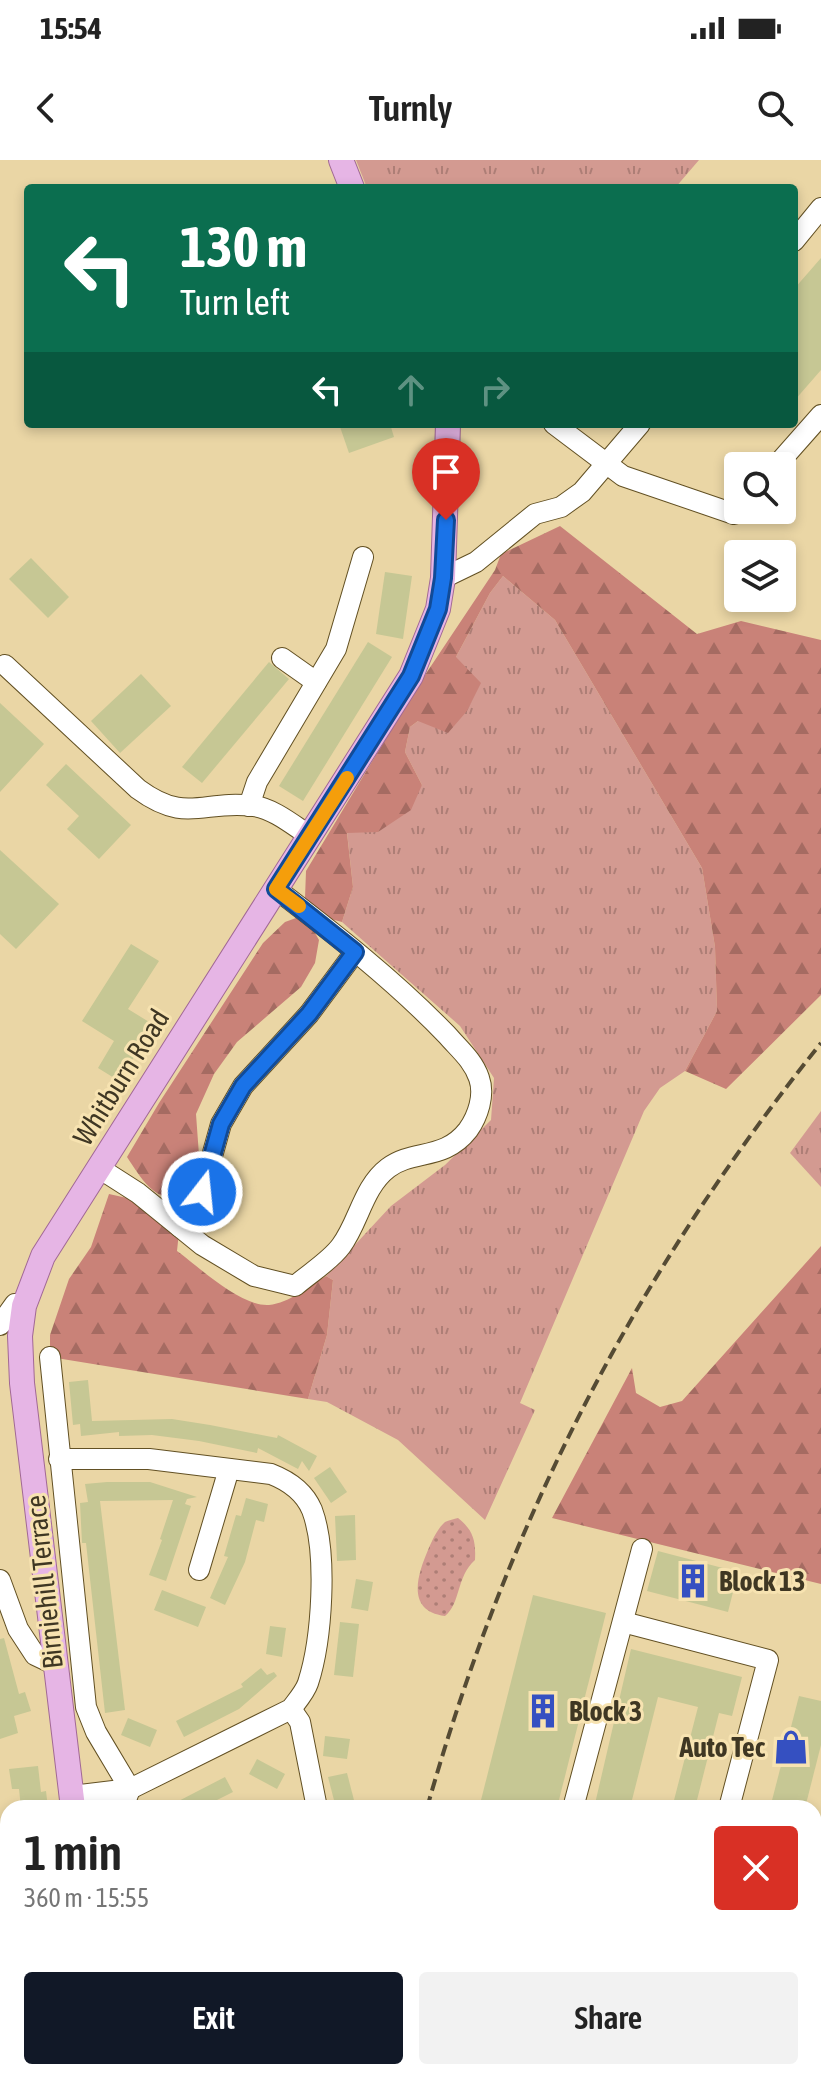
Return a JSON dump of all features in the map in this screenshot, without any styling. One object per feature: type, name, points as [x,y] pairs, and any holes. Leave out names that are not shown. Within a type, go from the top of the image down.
[{"type":"main road","points":[[341,160],[350,184]]},
{"type":"main road","name":"Whitburn Road","points":[[72,1800],[22,1383],[20,1336],[24,1306],[43,1256],[411,676],[438,609],[443,578],[448,428]]},
{"type":"street","points":[[798,236],[821,208]]},
{"type":"street","points":[[788,452],[821,415]]},
{"type":"street","points":[[559,428],[623,476],[724,511]]},
{"type":"street","points":[[443,578],[476,562],[535,514],[561,507],[582,492],[637,428]]},
{"type":"street","points":[[249,806],[257,782],[336,649],[363,557]]},
{"type":"street","points":[[282,658],[316,682]]},
{"type":"street","points":[[5,665],[138,789],[157,803],[179,810],[249,806],[272,812],[310,836]]},
{"type":"street","points":[[99,1168],[138,1193],[202,1245],[254,1276],[295,1286],[341,1246],[371,1186],[387,1169],[404,1160],[440,1152],[467,1131],[479,1111],[482,1088],[471,1061],[418,1006],[276,889]]},
{"type":"street","points":[[180,1227],[202,1192],[221,1124],[243,1086],[309,1014],[355,952]]},
{"type":"street","points":[[0,1325],[15,1304],[24,1306]]},
{"type":"street","name":"Birniehill Terrace","points":[[50,1357],[86,1707],[127,1799]]},
{"type":"street","points":[[59,1459],[149,1459],[271,1474],[289,1480],[311,1509],[322,1571],[320,1616],[307,1685],[291,1709],[127,1799]]},
{"type":"street","points":[[199,1570],[229,1469]]},
{"type":"street","points":[[575,1800],[642,1549]]},
{"type":"street","points":[[0,1580],[18,1629],[35,1655],[54,1664]]},
{"type":"street","points":[[623,1622],[768,1660],[731,1800]]},
{"type":"street","points":[[291,1709],[300,1722],[315,1800]]},
{"type":"green space","points":[[356,160],[699,160],[678,184],[365,184]]},
{"type":"green space","points":[[560,526],[697,634],[741,621],[821,640],[821,995],[726,1089],[685,1071],[717,1011],[715,947],[702,868],[555,620],[503,576],[490,593],[456,657],[481,683],[467,711],[448,733],[418,721],[410,727],[405,752],[422,785],[411,810],[378,832],[347,833],[353,887],[342,922],[323,917],[305,898],[306,871],[417,687],[495,570],[501,554]]},
{"type":"green space","points":[[503,576],[555,620],[702,868],[715,947],[717,1011],[685,1071],[660,1088],[644,1111],[520,1403],[535,1410],[485,1520],[398,1440],[327,1402],[308,1399],[327,1335],[333,1280],[326,1276],[391,1206],[445,1165],[491,1120],[494,1078],[460,1026],[342,922],[353,887],[347,832],[378,832],[422,785],[405,752],[410,727],[418,721],[490,593]]},
{"type":"green space","points":[[296,918],[310,924],[319,940],[315,963],[301,987],[237,1042],[214,1074],[196,1114],[200,1169],[186,1199],[157,1193],[144,1182],[127,1157],[263,943],[285,922]]},
{"type":"green space","points":[[821,1111],[821,1187],[790,1153]]},
{"type":"green space","points":[[109,1194],[127,1198],[179,1232],[177,1251],[246,1300],[258,1304],[277,1304],[326,1276],[333,1280],[327,1335],[308,1399],[50,1357],[50,1335],[69,1279],[91,1247]]},
{"type":"green space","points":[[821,1246],[821,1584],[552,1518],[632,1368],[636,1393],[660,1407],[682,1401]]},
{"type":"green space","points":[[458,1518],[472,1536],[475,1560],[445,1616],[424,1607],[418,1581],[437,1532],[445,1522]]},
{"type":"building","points":[[821,258],[821,370],[798,396],[798,284]]},
{"type":"building","points":[[340,428],[391,428],[394,437],[349,453]]},
{"type":"building","points":[[31,558],[69,597],[48,618],[9,579]]},
{"type":"building","points":[[385,572],[412,576],[403,639],[376,634]]},
{"type":"building","points":[[368,642],[392,657],[303,801],[279,786]]},
{"type":"building","points":[[269,662],[289,679],[202,783],[182,767]]},
{"type":"building","points":[[141,674],[171,706],[120,753],[91,721]]},
{"type":"building","points":[[0,703],[44,744],[0,792]]},
{"type":"building","points":[[66,764],[131,825],[99,859],[67,829],[79,816],[46,785]]},
{"type":"building","points":[[0,850],[59,904],[16,949],[0,934]]},
{"type":"building","points":[[131,944],[159,961],[128,1009],[154,1025],[119,1081],[98,1068],[114,1041],[82,1021]]},
{"type":"building","points":[[88,1380],[92,1421],[172,1419],[277,1438],[278,1435],[317,1456],[309,1471],[302,1461],[298,1469],[258,1448],[257,1453],[152,1435],[119,1436],[119,1432],[81,1436],[80,1424],[73,1425],[69,1382]]},
{"type":"building","points":[[330,1467],[347,1492],[331,1503],[314,1478]]},
{"type":"building","points":[[150,1482],[197,1497],[187,1499],[185,1504],[191,1506],[166,1581],[149,1575],[173,1500],[100,1501],[125,1710],[105,1713],[86,1543],[82,1543],[80,1503],[88,1502],[85,1484]]},
{"type":"building","points":[[246,1498],[268,1504],[264,1522],[256,1520],[245,1562],[225,1605],[210,1598],[228,1557],[224,1556],[236,1515],[241,1516]]},
{"type":"building","points":[[355,1515],[356,1560],[337,1561],[335,1516]]},
{"type":"building","name":"Block 13","points":[[658,1551],[738,1572],[728,1612],[647,1591]]},
{"type":"building","points":[[356,1579],[373,1582],[368,1611],[351,1608]]},
{"type":"building","points":[[162,1590],[206,1607],[198,1627],[154,1610]]},
{"type":"building","name":"Block 3","points":[[533,1595],[606,1613],[559,1800],[481,1800]]},
{"type":"building","points":[[340,1622],[359,1624],[353,1677],[334,1675]]},
{"type":"building","points":[[270,1626],[286,1628],[282,1657],[266,1654]]},
{"type":"building","points":[[4,1638],[19,1694],[25,1692],[31,1711],[14,1716],[18,1733],[0,1739],[0,1639]]},
{"type":"building","points":[[631,1649],[742,1677],[732,1716],[719,1713],[697,1800],[674,1800],[698,1707],[658,1697],[632,1800],[596,1800]]},
{"type":"building","points":[[261,1668],[267,1675],[274,1672],[277,1676],[239,1709],[184,1737],[176,1721],[243,1687],[241,1684]]},
{"type":"building","points":[[799,1696],[821,1701],[821,1745],[807,1800],[772,1800]]},
{"type":"building","points":[[128,1718],[157,1730],[150,1747],[121,1735]]},
{"type":"building","points":[[325,1736],[350,1739],[347,1759],[323,1756]]},
{"type":"building","points":[[257,1759],[285,1774],[277,1789],[249,1774]]},
{"type":"building","points":[[38,1766],[41,1792],[46,1791],[47,1800],[20,1800],[19,1789],[12,1789],[9,1769]]},
{"type":"building","points":[[347,1773],[354,1800],[334,1800],[328,1777]]},
{"type":"building","points":[[225,1777],[233,1792],[217,1800],[180,1800]]},
{"type":"railway","points":[[429,1800],[460,1702],[497,1600],[538,1501],[585,1405],[636,1311],[692,1220],[821,1043]]},
{"type":"slow traffic","points":[[299,906],[276,889],[347,778]]},
{"type":"place","name":"Block 13","points":[[693,1581]]},
{"type":"place","name":"Block 3","points":[[543,1711]]},
{"type":"place","name":"Auto Tec","points":[[791,1747]]},
{"type":"route","points":[[202,1192],[221,1124],[243,1086],[309,1014],[355,952],[276,889],[411,676],[438,609],[446,520]]}]
